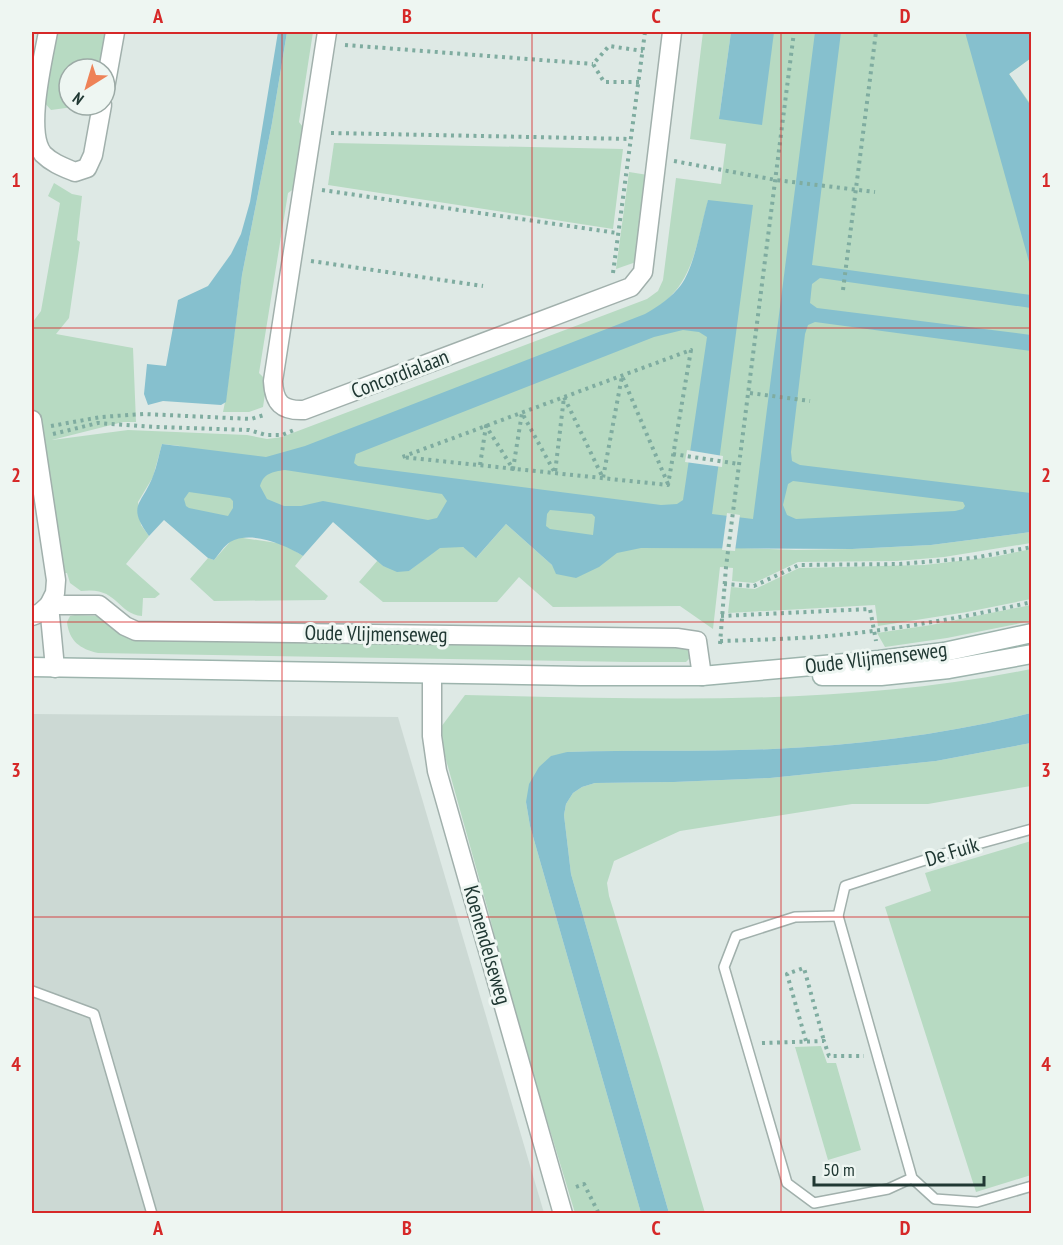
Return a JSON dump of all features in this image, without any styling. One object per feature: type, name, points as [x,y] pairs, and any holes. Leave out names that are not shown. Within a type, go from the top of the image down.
[{"type":"street","points":[[48,32],[35,119],[36,141],[43,153],[54,163],[75,172],[87,168],[93,155],[100,117]]},
{"type":"street","points":[[111,57],[115,32]]},
{"type":"street","name":"Concordialaan","points":[[279,404],[290,411],[304,410],[630,287],[643,272],[672,32]]},
{"type":"street","points":[[279,404],[274,393],[273,381],[327,37]]},
{"type":"street","points":[[32,616],[40,613],[49,605],[55,593],[56,580],[33,424]]},
{"type":"street","points":[[49,605],[55,668]]},
{"type":"street","name":"Oude Vlijmenseweg","points":[[49,605],[99,605],[125,626],[136,631],[676,638],[697,641]]},
{"type":"street","name":"Oude Vlijmenseweg","points":[[710,676],[879,660],[944,651],[1032,633]]},
{"type":"street","points":[[697,641],[710,676]]},
{"type":"street","name":"Oude Vlijmenseweg","points":[[32,667],[432,674],[881,676],[949,669],[1032,654]]},
{"type":"street","name":"Koenendelseweg","points":[[432,674],[432,736],[437,771],[563,1214]]},
{"type":"lane","name":"De Fuik","points":[[838,916],[845,886],[956,850],[1032,829]]},
{"type":"lane","points":[[912,1178],[888,1189],[814,1203],[787,1183],[724,967],[736,936],[795,917],[838,916],[912,1178],[935,1199],[977,1202],[1032,1186]]},
{"type":"lane","points":[[32,991],[94,1014],[152,1214]]},
{"type":"path","points":[[611,294],[617,233],[645,32]]},
{"type":"path","points":[[720,642],[726,567],[795,32]]},
{"type":"path","points":[[843,290],[876,32]]},
{"type":"path","points":[[327,37],[593,64]]},
{"type":"path","points":[[593,64],[609,46],[643,51]]},
{"type":"path","points":[[593,64],[604,82],[639,82]]},
{"type":"path","points":[[312,133],[631,139]]},
{"type":"path","points":[[658,158],[776,180],[875,192]]},
{"type":"path","points":[[303,188],[617,233]]},
{"type":"path","points":[[292,259],[483,286]]},
{"type":"path","points":[[691,350],[668,485],[513,469],[402,457],[691,350]]},
{"type":"path","points":[[603,478],[622,376]]},
{"type":"path","points":[[622,376],[668,485]]},
{"type":"path","points":[[750,393],[810,401]]},
{"type":"path","points":[[555,473],[564,397]]},
{"type":"path","points":[[564,397],[603,478]]},
{"type":"path","points":[[33,424],[144,414],[251,419],[263,416],[279,404]]},
{"type":"path","points":[[513,469],[522,413]]},
{"type":"path","points":[[522,413],[555,473]]},
{"type":"path","points":[[480,465],[486,426]]},
{"type":"path","points":[[486,426],[513,469]]},
{"type":"path","points":[[675,454],[739,464]]},
{"type":"path","points":[[724,584],[754,586],[799,566],[900,564],[973,558],[1032,547]]},
{"type":"path","points":[[697,641],[817,637],[874,631],[1032,602]]},
{"type":"path","points":[[721,616],[870,609],[879,660]]},
{"type":"path","points":[[806,1041],[787,974],[804,968],[830,1056],[878,1056]]},
{"type":"path","points":[[746,1043],[824,1041]]},
{"type":"path","points":[[557,1192],[584,1185],[599,1214]]},
{"type":"shaded area","points":[[32,714],[398,717],[544,1213],[32,1214]]},
{"type":"green space","points":[[54,32],[108,32],[104,57],[57,57],[57,109],[51,110],[43,101]]},
{"type":"green space","points":[[287,32],[313,32],[299,122],[306,131],[298,186],[288,193],[259,373],[267,381],[263,407],[249,412],[223,412],[242,275],[272,123]]},
{"type":"green space","points":[[703,32],[731,32],[719,119],[738,32],[1031,32],[1031,58],[1009,74],[1032,106],[1031,522],[688,536],[644,547],[852,549],[931,545],[1031,532],[1031,543],[944,557],[897,561],[798,562],[754,583],[732,581],[733,568],[720,567],[713,629],[680,606],[553,607],[519,577],[497,602],[383,602],[359,582],[378,560],[383,566],[409,571],[432,553],[338,506],[243,538],[284,544],[303,556],[295,566],[328,596],[325,600],[214,601],[190,579],[208,558],[214,560],[229,543],[165,497],[180,446],[162,444],[153,477],[138,502],[141,525],[149,536],[126,564],[160,594],[155,598],[143,598],[142,616],[133,614],[102,592],[81,591],[70,583],[67,573],[62,573],[45,441],[34,442],[32,434],[32,323],[41,311],[60,203],[48,196],[54,183],[72,194],[82,196],[77,240],[80,242],[69,318],[56,334],[133,348],[136,422],[123,422],[52,440],[128,430],[247,435],[267,439],[282,437],[647,299],[658,291],[663,280],[676,178],[721,184],[726,144],[690,139]],"holes":[[[708,201],[712,261],[680,300],[656,308],[679,287],[686,274],[697,246]],[[516,504],[576,578],[552,565],[506,524],[477,557],[463,547]]]},
{"type":"green space","points":[[334,143],[623,149],[613,229],[328,185]]},
{"type":"green space","points":[[629,172],[648,175],[636,262],[616,269]]},
{"type":"green space","points":[[1031,549],[1031,599],[878,626],[875,605],[728,613],[731,587],[755,589],[799,568],[924,565],[993,557]]},
{"type":"green space","points":[[1031,605],[1031,621],[947,638],[885,647],[877,633],[931,625]]},
{"type":"green space","points":[[70,616],[98,616],[112,623],[684,646],[691,652],[686,662],[98,653],[86,649],[73,639],[67,622]]},
{"type":"green space","points":[[1031,669],[1031,713],[967,727],[871,741],[806,747],[567,752],[526,802],[530,826],[641,1213],[575,1213],[512,1004],[438,731],[465,695],[678,699],[820,695],[891,690]]},
{"type":"green space","points":[[1031,743],[1031,786],[928,804],[852,804],[680,831],[614,861],[607,883],[609,896],[705,1213],[669,1213],[571,874],[564,815],[566,804],[573,793],[595,783],[770,778],[936,761]]},
{"type":"green space","points":[[1031,841],[1031,1175],[976,1192],[885,907],[931,891],[925,873]]},
{"type":"green space","points":[[821,1046],[827,1063],[836,1063],[861,1150],[828,1160],[795,1047]]},
{"type":"water","points":[[278,32],[287,32],[272,123],[242,275],[226,402],[221,405],[163,401],[148,405],[144,394],[147,364],[166,366],[178,300],[208,286],[231,254],[241,234],[250,202]]},
{"type":"water","points":[[731,32],[774,32],[762,125],[719,119]]},
{"type":"water","points":[[815,32],[841,32],[812,265],[1031,295],[1031,308],[820,278],[812,284],[810,303],[817,308],[1031,335],[1031,351],[815,322],[808,325],[791,452],[792,461],[800,465],[1031,493],[1031,532],[931,545],[852,549],[641,548],[617,553],[599,567],[576,578],[556,574],[552,565],[506,524],[476,558],[463,547],[440,548],[409,571],[397,572],[383,566],[333,522],[303,556],[268,540],[248,538],[230,542],[214,560],[208,558],[164,520],[149,536],[138,518],[137,511],[156,468],[162,444],[266,457],[305,446],[645,314],[669,297],[686,277],[694,256],[708,200],[753,205],[712,514],[753,519]],"holes":[[[683,330],[699,332],[707,337],[683,500],[677,504],[661,505],[358,466],[354,463],[356,454],[654,337]],[[285,470],[442,494],[447,501],[437,518],[428,520],[323,501],[301,506],[284,506],[267,499],[260,486],[266,476]],[[793,481],[963,502],[965,506],[955,511],[796,519],[787,515],[783,505],[788,484]],[[189,492],[230,498],[233,501],[233,508],[228,516],[186,506],[184,499]],[[550,510],[592,514],[595,517],[593,535],[550,529],[546,526],[547,514]]]},
{"type":"water","points":[[965,32],[1031,32],[1031,58],[1009,74],[1031,106],[1031,269]]},
{"type":"water","points":[[1031,713],[1031,743],[936,761],[770,778],[595,783],[573,793],[566,804],[564,815],[571,874],[669,1213],[641,1213],[530,826],[526,802],[529,784],[539,767],[551,756],[567,752],[747,750],[838,745],[935,733]]},
{"type":"pier","points":[[687,450],[723,456],[722,467],[685,462]]},
{"type":"pier","points":[[727,513],[740,515],[735,551],[722,550]]}]
